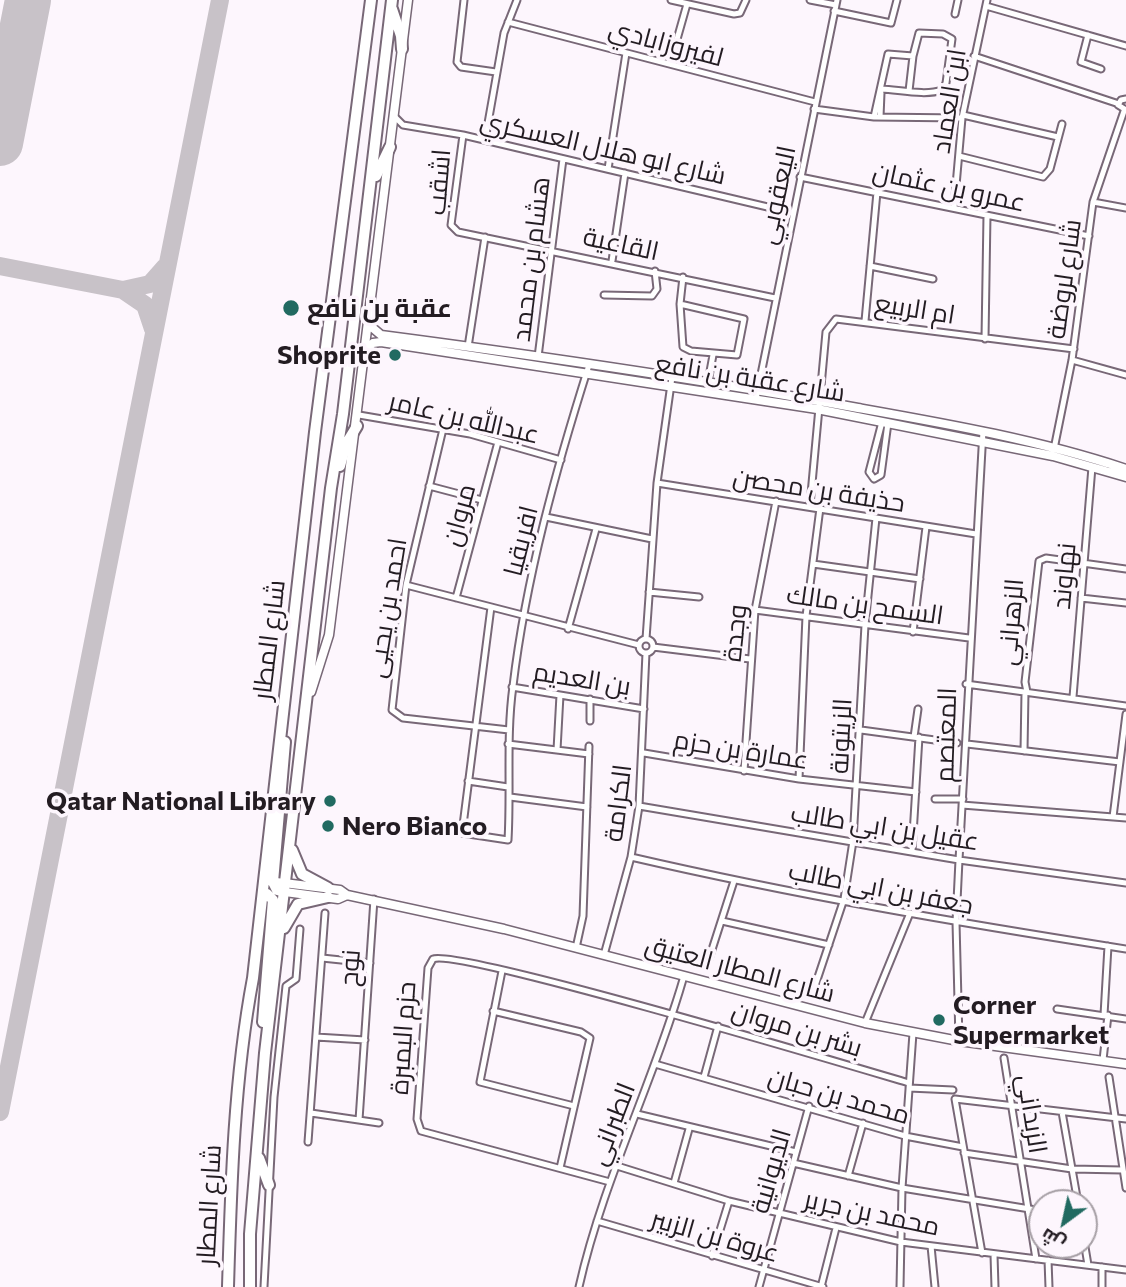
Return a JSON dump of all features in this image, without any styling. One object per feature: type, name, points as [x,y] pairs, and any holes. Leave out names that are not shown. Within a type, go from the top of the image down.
[{"type":"highway","name":"شارع المطار","points":[[228,1287],[231,1188],[244,1029],[262,899],[269,881],[285,759],[283,708],[371,0]]},
{"type":"highway","name":"شارع المطار","points":[[250,1287],[250,1234],[265,1053],[392,4]]},
{"type":"highway","points":[[392,4],[402,50]]},
{"type":"highway","points":[[367,206],[380,165],[390,147]]},
{"type":"highway","points":[[332,492],[346,444],[358,420]]},
{"type":"highway","points":[[290,834],[293,855],[300,871],[328,893]]},
{"type":"highway","points":[[269,881],[277,890],[286,888]]},
{"type":"highway","points":[[279,940],[295,906],[328,893]]},
{"type":"highway","points":[[262,899],[267,894],[273,898],[263,1000],[265,1053]]},
{"type":"highway","points":[[257,1151],[269,1185]]},
{"type":"street","name":"شارع المطار","points":[[306,697],[312,691],[329,635],[358,420],[408,0]]},
{"type":"street","points":[[464,0],[457,62],[461,67],[496,72]]},
{"type":"street","points":[[485,140],[496,72],[508,22],[517,0]]},
{"type":"street","points":[[671,0],[734,14],[743,9],[746,0]]},
{"type":"street","points":[[810,0],[836,5],[891,23],[897,0]]},
{"type":"street","points":[[955,14],[958,0]]},
{"type":"street","points":[[986,3],[1126,46]]},
{"type":"street","name":"ابن العماد","points":[[954,208],[962,117],[986,3]]},
{"type":"street","points":[[670,65],[687,4]]},
{"type":"street","name":"اليعقوبي","points":[[756,399],[836,5]]},
{"type":"street","name":"لفيروزابادي","points":[[508,22],[815,102]]},
{"type":"street","points":[[881,91],[909,91],[942,90],[953,42],[943,34],[922,32],[917,36],[909,91]]},
{"type":"street","points":[[1088,35],[1082,62],[1101,68]]},
{"type":"street","points":[[608,169],[626,53]]},
{"type":"street","points":[[877,117],[888,54],[913,56]]},
{"type":"street","points":[[974,56],[1119,104],[1125,111]]},
{"type":"street","points":[[1119,104],[1126,99]]},
{"type":"street","points":[[814,109],[877,117],[962,117],[1058,137]]},
{"type":"street","name":"شارع لروضة","points":[[1054,451],[1074,349],[1093,202],[1125,111]]},
{"type":"street","points":[[392,132],[403,125],[394,116]]},
{"type":"street","points":[[959,156],[1043,177],[1051,169],[1062,124]]},
{"type":"street","name":"شارع ابو هلال العسكري","points":[[403,125],[485,140],[793,214]]},
{"type":"street","name":"اشقب","points":[[458,232],[451,225],[463,135]]},
{"type":"street","name":"هشام بن محمد","points":[[538,360],[563,159]]},
{"type":"street","points":[[612,261],[625,173]]},
{"type":"street","name":"عمرو بن عثمان","points":[[800,177],[1089,236]]},
{"type":"street","points":[[865,321],[877,192]]},
{"type":"street","points":[[1093,202],[1126,208]]},
{"type":"street","points":[[985,339],[987,215]]},
{"type":"street","name":"القاعية","points":[[458,232],[612,261],[775,298]]},
{"type":"street","points":[[468,350],[485,237]]},
{"type":"street","points":[[870,266],[933,279]]},
{"type":"street","points":[[604,295],[652,296],[657,289],[655,271]]},
{"type":"street","points":[[680,304],[744,319],[745,327],[737,355],[713,355],[688,351],[682,347],[680,304],[684,277]]},
{"type":"street","name":"ام الربيع","points":[[810,505],[828,326],[836,319],[1074,349]]},
{"type":"street","name":"شارع عقبة بن نافع","points":[[368,324],[382,335],[538,360],[671,386],[818,405],[983,431],[1126,469]]},
{"type":"street","name":"شارع عقبة بن نافع","points":[[366,350],[373,343],[381,342],[468,350]]},
{"type":"street","points":[[706,391],[713,355]]},
{"type":"street","points":[[1072,360],[1126,376]]},
{"type":"street","name":"شارع عقبة بن نافع","points":[[588,369],[757,389],[885,422],[982,441],[1054,451]]},
{"type":"street","name":"افريقيا","points":[[468,781],[461,833],[508,840],[508,744],[512,687],[522,617],[561,460],[588,369]]},
{"type":"street","points":[[672,377],[657,483],[646,639],[653,647],[750,659]]},
{"type":"street","name":"عبدالله بن عامر","points":[[358,420],[443,429],[561,460]]},
{"type":"street","points":[[885,422],[881,475],[874,479],[869,472],[885,422]]},
{"type":"street","name":"احمد بن يحيى","points":[[443,429],[406,585],[392,710],[403,718],[475,726]]},
{"type":"street","name":"المعتصم","points":[[959,1041],[956,922],[967,744],[966,684],[983,431]]},
{"type":"street","name":"مروان","points":[[456,598],[498,442]]},
{"type":"street","name":"شارع عقبة بن نافع","points":[[1093,462],[1126,477]]},
{"type":"street","name":"نهاوند","points":[[1073,697],[1093,462]]},
{"type":"street","name":"حذيفة بن محصن","points":[[657,483],[810,505],[976,534]]},
{"type":"street","points":[[429,486],[482,500]]},
{"type":"street","name":"وجدة","points":[[744,771],[755,610],[776,500]]},
{"type":"street","points":[[799,779],[806,617],[820,508]]},
{"type":"street","points":[[547,517],[652,539]]},
{"type":"street","name":"الزيتونة","points":[[813,992],[844,899],[853,841],[865,625],[876,518]]},
{"type":"street","points":[[913,632],[926,527]]},
{"type":"street","points":[[568,629],[596,529]]},
{"type":"street","name":"الزهراني","points":[[1026,692],[1036,564],[1046,558],[1126,569]]},
{"type":"street","points":[[813,564],[919,579]]},
{"type":"street","points":[[406,585],[568,629],[639,645],[646,653],[653,647]]},
{"type":"street","points":[[649,592],[699,597]]},
{"type":"street","points":[[1082,597],[1126,603]]},
{"type":"street","points":[[491,607],[468,781],[508,787]]},
{"type":"street","name":"السمح بن مالك","points":[[755,610],[969,638]]},
{"type":"street","points":[[639,645],[646,639]]},
{"type":"street","name":"الكرامة","points":[[604,955],[631,857],[639,806],[644,753],[646,653]]},
{"type":"street","points":[[966,684],[1126,706]]},
{"type":"street","name":"بن العديم","points":[[512,687],[644,709]]},
{"type":"street","points":[[1024,751],[1026,692]]},
{"type":"street","points":[[557,750],[560,695]]},
{"type":"street","points":[[590,699],[590,721]]},
{"type":"street","points":[[912,851],[918,709]]},
{"type":"street","points":[[1113,817],[1126,714]]},
{"type":"street","points":[[475,726],[509,730]]},
{"type":"street","points":[[861,730],[957,743]]},
{"type":"street","points":[[508,744],[589,754]]},
{"type":"street","points":[[967,744],[1120,762]]},
{"type":"street","name":"الكرامة","points":[[576,947],[583,916],[589,746]]},
{"type":"street","name":"عمارة بن حزم","points":[[644,753],[799,779],[916,792]]},
{"type":"street","points":[[510,797],[587,807]]},
{"type":"street","points":[[935,799],[1126,818]]},
{"type":"street","name":"عقيل بن ابي طالب","points":[[639,806],[959,860],[1126,883]]},
{"type":"street","name":"جعفر بن ابي طالب","points":[[631,857],[734,881],[844,899],[956,922],[1126,949]]},
{"type":"street","points":[[708,962],[734,881]]},
{"type":"street","name":"شارع المطار العتيق","points":[[286,888],[328,893],[338,899],[347,895],[374,899],[576,947],[865,1023],[959,1041],[1126,1064]]},
{"type":"street","name":"نوح","points":[[359,1120],[374,899]]},
{"type":"street","points":[[865,1023],[910,913]]},
{"type":"street","name":"نوح","points":[[308,1142],[325,914]]},
{"type":"street","points":[[722,921],[829,945]]},
{"type":"street","points":[[264,1287],[274,1097],[286,986],[296,979],[300,929]]},
{"type":"street","points":[[1103,1060],[1108,946]]},
{"type":"street","name":"حزم البمبرة","points":[[610,1182],[426,1135],[417,1124],[430,963],[443,957],[673,1016]]},
{"type":"street","points":[[322,958],[370,963]]},
{"type":"street","points":[[502,971],[480,1082],[574,1106]]},
{"type":"street","name":"الطبراني","points":[[579,1287],[610,1182],[673,1016],[684,976]]},
{"type":"street","points":[[1057,1009],[1126,1019]]},
{"type":"street","points":[[493,1011],[588,1035],[590,1044],[560,1168]]},
{"type":"street","name":"بشر بن مروان","points":[[673,1016],[718,1026],[909,1086],[953,1090]]},
{"type":"street","points":[[704,1077],[718,1026]]},
{"type":"street","points":[[900,1287],[902,1188],[913,1033]]},
{"type":"street","points":[[316,1037],[365,1040]]},
{"type":"street","name":"الزبداني","points":[[1004,1058],[1028,1209]]},
{"type":"street","name":"محمد بن حبان","points":[[655,1064],[809,1106],[905,1136],[964,1150],[1020,1162],[1072,1169],[1122,1170]]},
{"type":"street","points":[[1109,1077],[1126,1188]]},
{"type":"street","points":[[982,1253],[955,1099],[1126,1119]]},
{"type":"street","name":"الديوانية","points":[[759,1287],[809,1106]]},
{"type":"street","points":[[1062,1112],[1076,1189]]},
{"type":"street","points":[[311,1113],[379,1123]]},
{"type":"street","points":[[637,1114],[689,1129],[796,1152]]},
{"type":"street","points":[[848,1176],[863,1124]]},
{"type":"street","points":[[674,1183],[689,1129]]},
{"type":"street","points":[[793,1163],[902,1188],[1028,1209]]},
{"type":"street","name":"محمد بن جرير","points":[[617,1166],[729,1201],[836,1228],[901,1242],[1028,1258]]},
{"type":"street","points":[[712,1256],[729,1201]]},
{"type":"street","name":"عروة بن الزبير","points":[[597,1221],[822,1287]]},
{"type":"street","points":[[822,1287],[836,1228]]},
{"type":"street","points":[[930,1246],[935,1287]]},
{"type":"street","points":[[994,1255],[996,1287]]},
{"type":"street","name":"محمد بن جرير","points":[[1036,1259],[1126,1270]]},
{"type":"street","points":[[1087,1259],[1088,1265]]},
{"type":"street","points":[[1048,1261],[1049,1287]]},
{"type":"street","points":[[1102,1267],[1102,1287]]},
{"type":"taxiway","points":[[0,1112],[220,0]]},
{"type":"taxiway","points":[[0,266],[123,290]]},
{"type":"taxiway","points":[[153,329],[145,305],[123,290],[150,284],[165,267]]},
{"type":"runway","points":[[0,143],[28,0]]},
{"type":"place","name":"عقبة بن نافع","points":[[291,308]]},
{"type":"place","name":"Shoprite","points":[[395,355]]},
{"type":"place","name":"Qatar National Library","points":[[330,801]]},
{"type":"place","name":"Nero Bianco","points":[[328,826]]},
{"type":"place","name":"Corner Supermarket","points":[[939,1020]]}]
